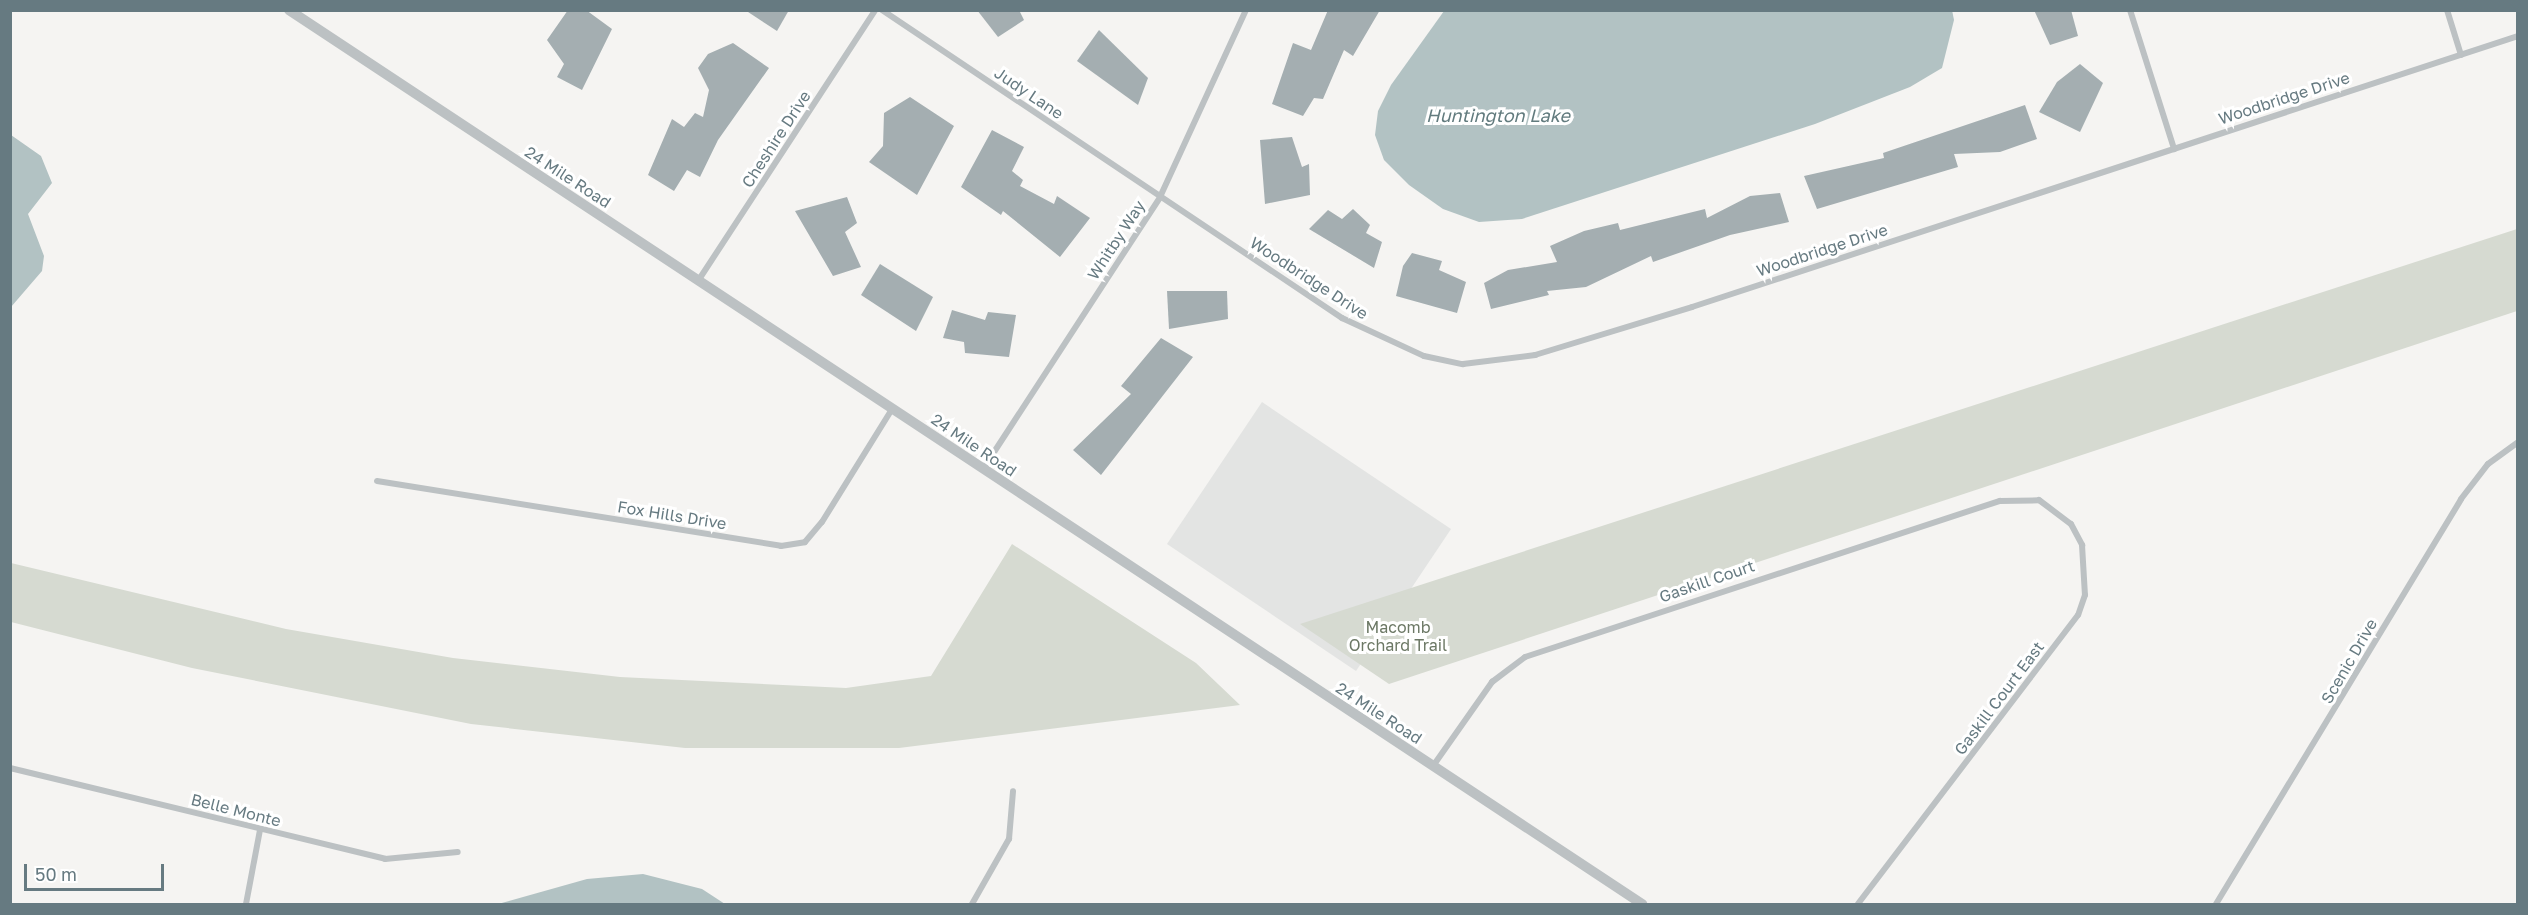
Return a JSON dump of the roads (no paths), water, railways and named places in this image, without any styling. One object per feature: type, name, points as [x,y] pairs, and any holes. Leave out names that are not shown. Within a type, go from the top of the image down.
[{"type":"street","name":"24 Mile Road","points":[[289,10],[1642,904]]},
{"type":"street","name":"Cheshire Drive","points":[[698,281],[875,10]]},
{"type":"street","name":"Judy Lane","points":[[882,10],[1160,197]]},
{"type":"street","name":"Whitby Way","points":[[983,469],[1160,197],[1246,10]]},
{"type":"street","points":[[2130,10],[2174,149]]},
{"type":"street","points":[[2447,10],[2461,55]]},
{"type":"street","name":"Woodbridge Drive","points":[[1160,197],[1374,335],[1424,356],[1483,364],[1535,355],[1692,307],[2517,36]]},
{"type":"street","name":"Fox Hills Drive","points":[[377,481],[781,546],[805,542],[822,522],[892,409]]},
{"type":"street","name":"Scenic Drive","points":[[2216,904],[2461,499],[2488,464],[2517,441]]},
{"type":"street","name":"Gaskill Court","points":[[1433,766],[1492,682],[1524,657],[2000,501],[2039,500]]},
{"type":"street","name":"Gaskill Court East","points":[[1858,904],[2078,615],[2085,596],[2082,544],[2072,524],[2039,500]]},
{"type":"street","name":"Belle Monte","points":[[10,768],[385,859],[458,852]]},
{"type":"street","points":[[972,904],[1009,839],[1013,791]]},
{"type":"street","points":[[246,904],[260,830]]},
{"type":"water","name":"Huntington Lake","points":[[1952,10],[1954,20],[1942,68],[1910,87],[1815,124],[1522,219],[1479,222],[1443,209],[1409,185],[1384,160],[1375,135],[1378,111],[1391,85],[1444,11]]},
{"type":"water","points":[[11,135],[41,156],[52,183],[28,214],[44,256],[42,271],[11,307]]},
{"type":"water","points":[[643,874],[702,889],[725,904],[498,904],[587,879]]},
{"type":"park label","name":"Macomb Orchard Trail","points":[[1398,636]]}]
